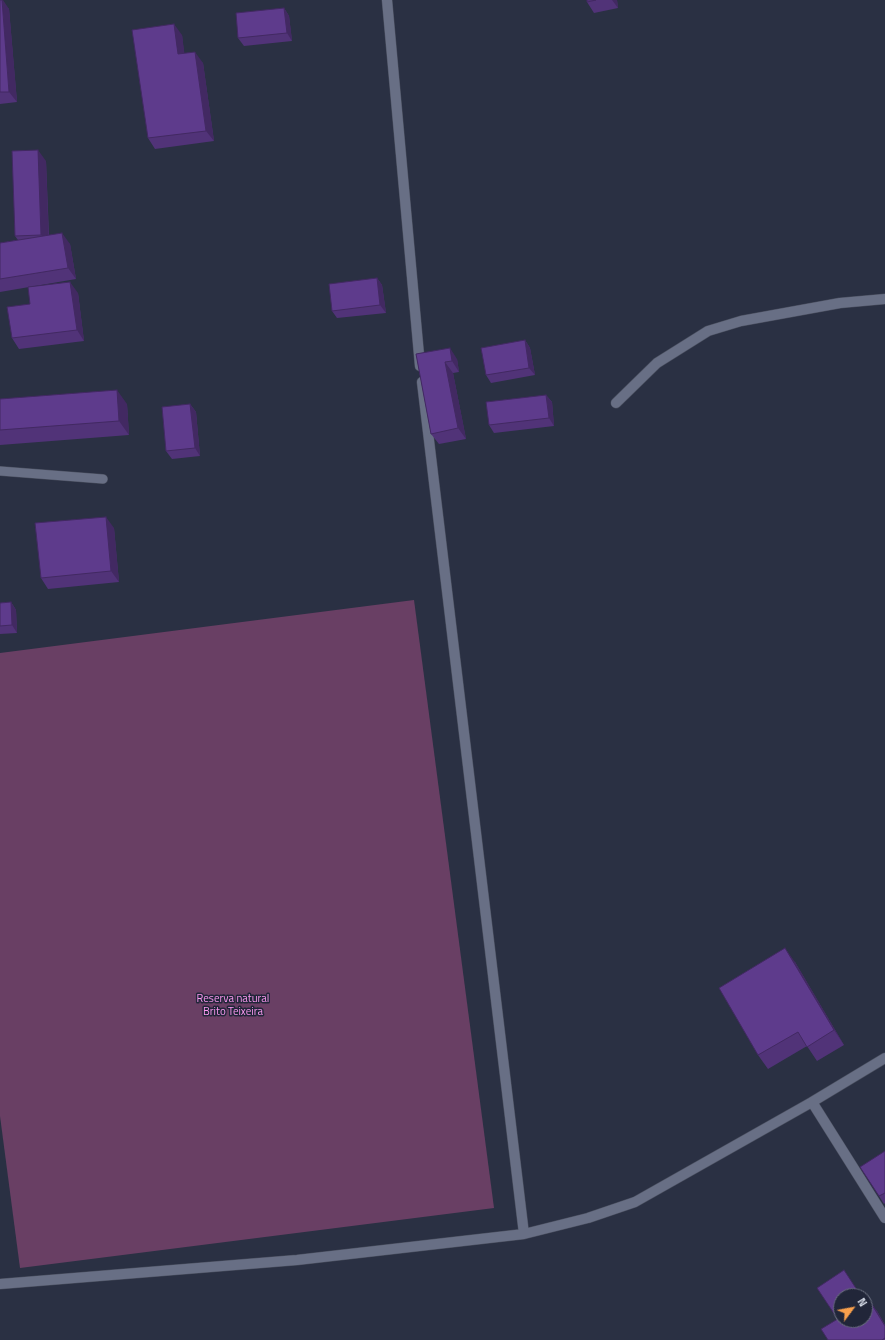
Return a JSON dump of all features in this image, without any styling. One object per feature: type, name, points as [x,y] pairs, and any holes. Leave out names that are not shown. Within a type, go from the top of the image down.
[{"type":"street","points":[[387,0],[420,366],[524,1234]]},
{"type":"street","points":[[616,403],[657,363],[708,331],[741,321],[817,307],[840,303],[885,299]]},
{"type":"street","points":[[0,1284],[297,1260],[524,1234],[588,1218],[635,1202],[812,1102],[885,1058]]},
{"type":"street","points":[[812,1102],[885,1218]]},
{"type":"lane","points":[[0,471],[103,479]]},
{"type":"green space","name":"Reserva natural Brito Teixeira","points":[[414,600],[494,1208],[20,1268],[0,1116],[0,653]]},
{"type":"building","points":[[0,0],[2,0],[9,92],[0,92]]},
{"type":"building","points":[[284,8],[287,33],[238,38],[236,13]]},
{"type":"building","points":[[174,24],[178,54],[195,52],[206,131],[148,138],[132,30]]},
{"type":"building","points":[[38,150],[41,235],[15,236],[12,151]]},
{"type":"building","points":[[62,233],[68,268],[0,279],[0,243]]},
{"type":"building","points":[[377,278],[380,305],[332,311],[329,284]]},
{"type":"building","points":[[70,282],[77,330],[12,338],[7,307],[30,304],[28,287]]},
{"type":"building","points":[[525,340],[529,368],[486,375],[481,348]]},
{"type":"building","points":[[450,348],[452,361],[445,362],[458,428],[431,434],[416,354]]},
{"type":"building","points":[[117,390],[119,421],[0,430],[0,399]]},
{"type":"building","points":[[546,395],[549,418],[489,425],[486,402]]},
{"type":"building","points":[[190,404],[195,448],[166,451],[162,407]]},
{"type":"building","points":[[106,517],[111,571],[41,578],[35,523]]},
{"type":"building","points":[[11,602],[12,625],[0,626],[0,603]]},
{"type":"building","points":[[785,948],[834,1030],[807,1047],[798,1032],[758,1055],[719,988]]},
{"type":"building","points":[[885,1151],[885,1193],[879,1196],[860,1167]]},
{"type":"building","points":[[844,1270],[856,1288],[833,1288],[833,1312],[817,1288]]},
{"type":"building","points":[[873,1306],[885,1326],[885,1338],[882,1340],[828,1340],[821,1329],[833,1322],[833,1328],[873,1328]]}]
